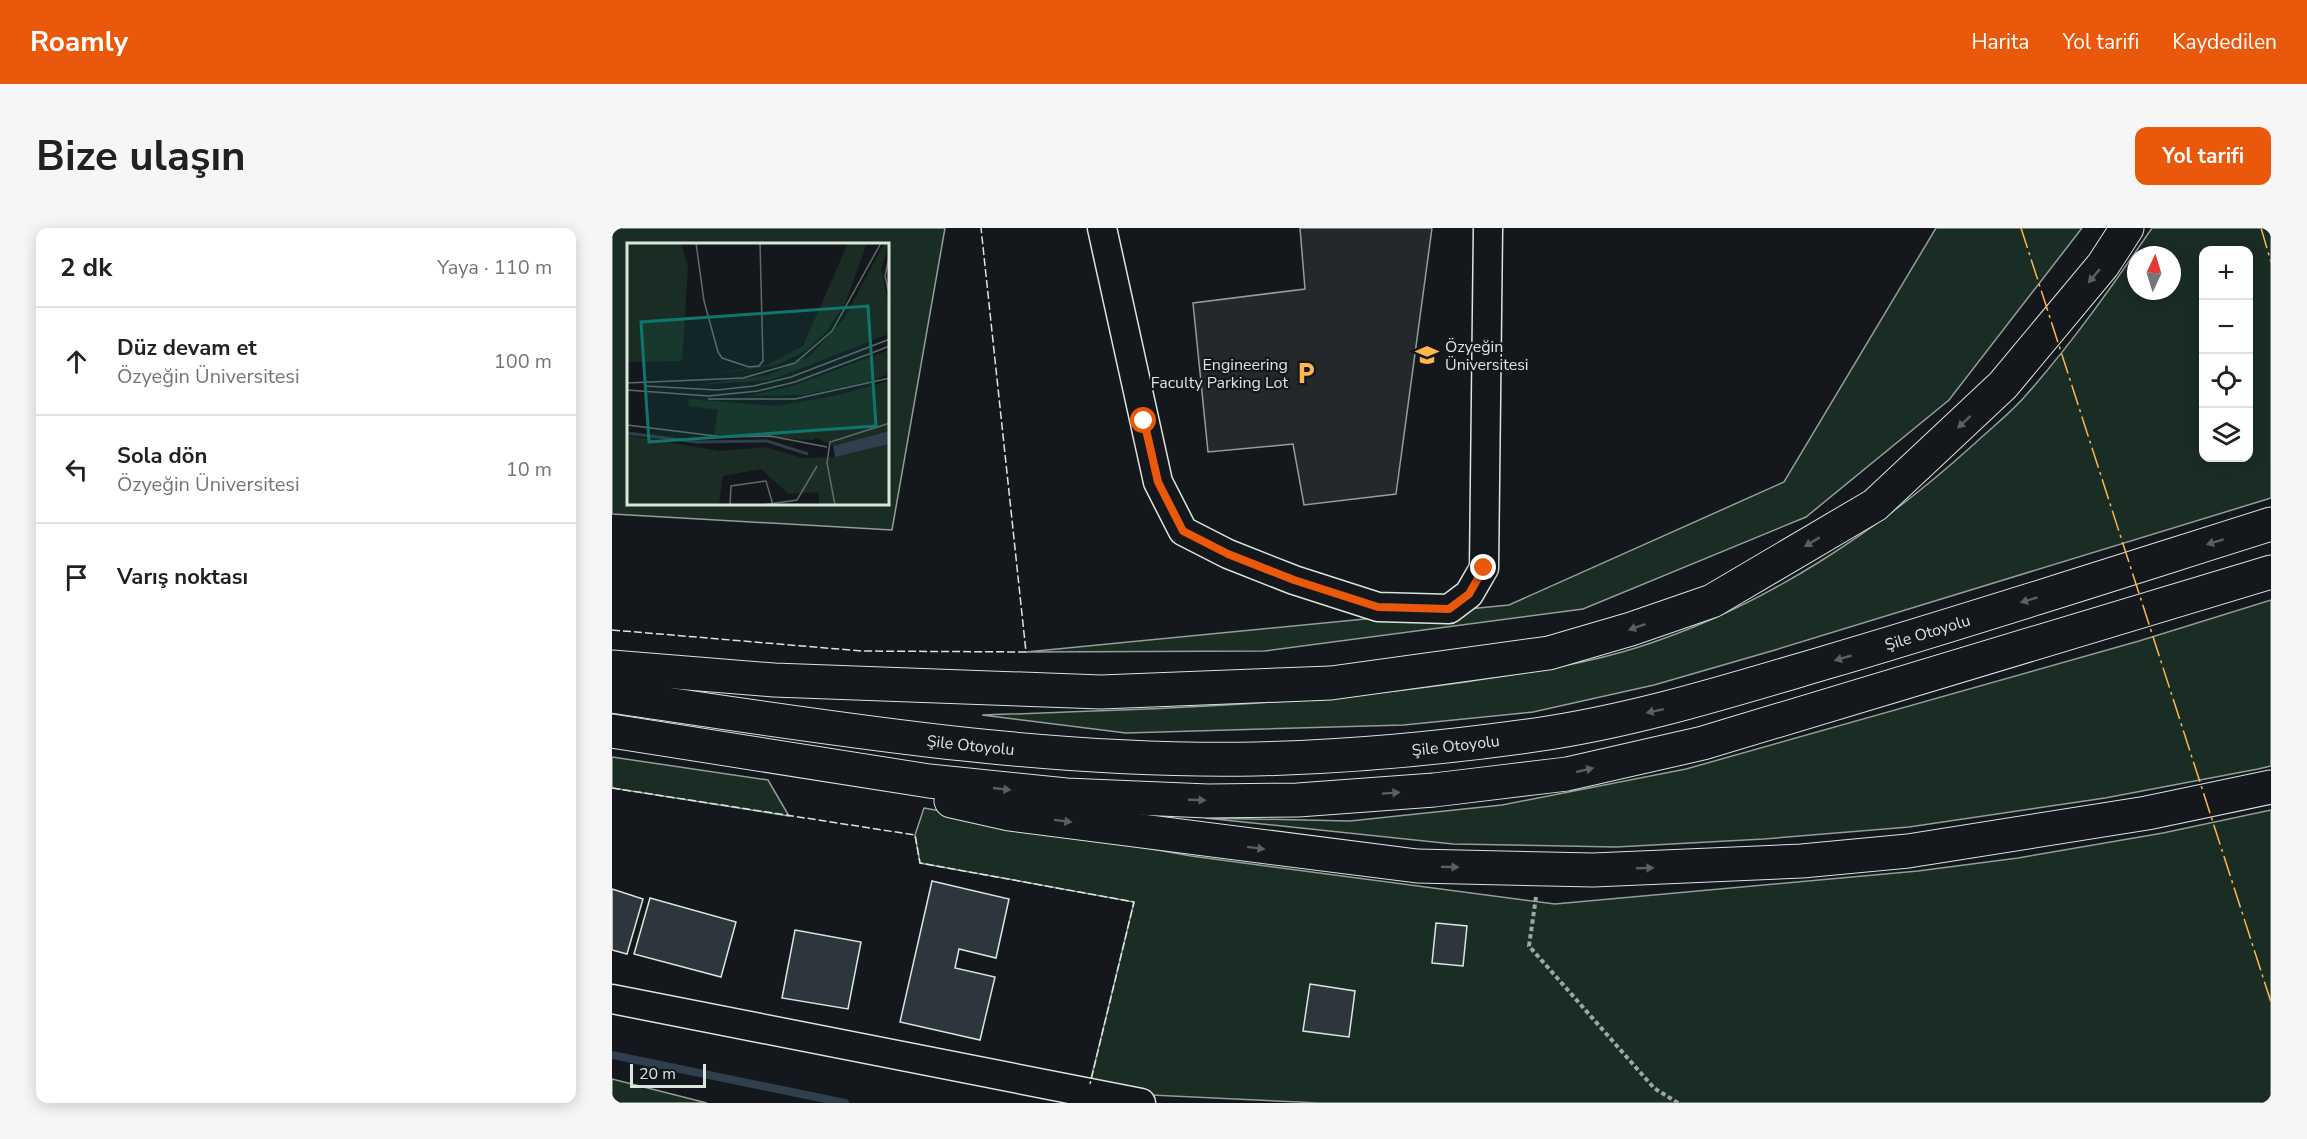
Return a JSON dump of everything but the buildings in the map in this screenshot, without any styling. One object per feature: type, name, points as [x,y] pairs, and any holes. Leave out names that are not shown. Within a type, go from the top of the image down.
[{"type":"highway","points":[[612,667],[774,680],[1101,692],[1331,682],[1549,653],[1631,629],[1712,601],[1875,505],[2003,385],[2103,265],[2127,228]]},
{"type":"highway","name":"Şile Otoyolu","points":[[612,696],[986,745],[1110,754],[1255,759],[1407,750],[1539,734],[1681,705],[1871,650],[2271,524]]},
{"type":"highway","points":[[612,731],[929,781],[1066,795],[1208,801],[1298,800],[1434,790],[1567,774],[1703,743],[2271,572]]},
{"type":"highway","points":[[677,740],[1009,814],[1417,866],[1540,869],[1695,867],[1802,861],[1908,851],[2147,813],[2271,787]]},
{"type":"lane","points":[[1102,228],[1158,482],[1183,531],[1228,554],[1305,584],[1378,607],[1449,609],[1469,594],[1484,568],[1488,228]]},
{"type":"lane","points":[[612,999],[1141,1103]]},
{"type":"path","points":[[1540,869],[1529,946],[1654,1088],[1678,1103]]},
{"type":"path","points":[[612,1102],[618,1103]]},
{"type":"green space","points":[[612,228],[945,228],[892,530],[612,514]]},
{"type":"green space","points":[[1936,228],[2082,228],[1949,400],[1806,517],[1583,609],[1265,651],[1026,652],[1509,605],[1784,482]]},
{"type":"green space","points":[[2152,228],[2271,228],[2271,498],[1775,650],[1654,685],[1533,712],[1404,725],[1126,733],[982,715],[1221,705],[1340,697],[1458,683],[1574,664],[1620,653],[1688,629],[1776,588],[1818,563],[1859,536],[1937,477],[2008,414],[2027,394],[2076,334],[2127,264],[2127,300],[2181,300],[2181,246],[2139,246]]},
{"type":"green space","points":[[2271,600],[2271,766],[2258,769],[2105,798],[1909,827],[1764,839],[1616,847],[1453,844],[1205,818],[1350,821],[1502,805],[1686,769],[2139,641]]},
{"type":"green space","points":[[612,757],[768,780],[789,816],[612,788]]},
{"type":"green space","points":[[924,808],[1191,856],[1555,904],[1918,871],[2018,858],[2163,833],[2271,810],[2271,1103],[1319,1103],[1151,1095],[1090,1083],[1134,902],[920,863],[915,835]]},
{"type":"green space","points":[[612,1079],[707,1103],[612,1103]]},
{"type":"shaded area","name":"Engineering Faculty Parking Lot","points":[[1300,228],[1432,228],[1396,494],[1304,505],[1293,444],[1208,452],[1193,303],[1305,289]]},
{"type":"waterway","points":[[612,1055],[845,1103]]},
{"type":"fence","points":[[612,630],[862,651],[1026,652],[981,228]]},
{"type":"fence","points":[[612,788],[915,835],[920,863],[1134,902],[1090,1084]]},
{"type":"power","points":[[2021,228],[2271,1002]]},
{"type":"power","points":[[2261,228],[2271,262]]},
{"type":"place","name":"Özyeğin Üniversitesi","points":[[1427,355]]},
{"type":"place","name":"Engineering Faculty Parking Lot","points":[[1306,373]]},
{"type":"route","points":[[1144,421],[1158,482],[1183,531],[1228,554],[1294,580],[1378,607],[1449,609],[1469,594],[1484,568]]}]
